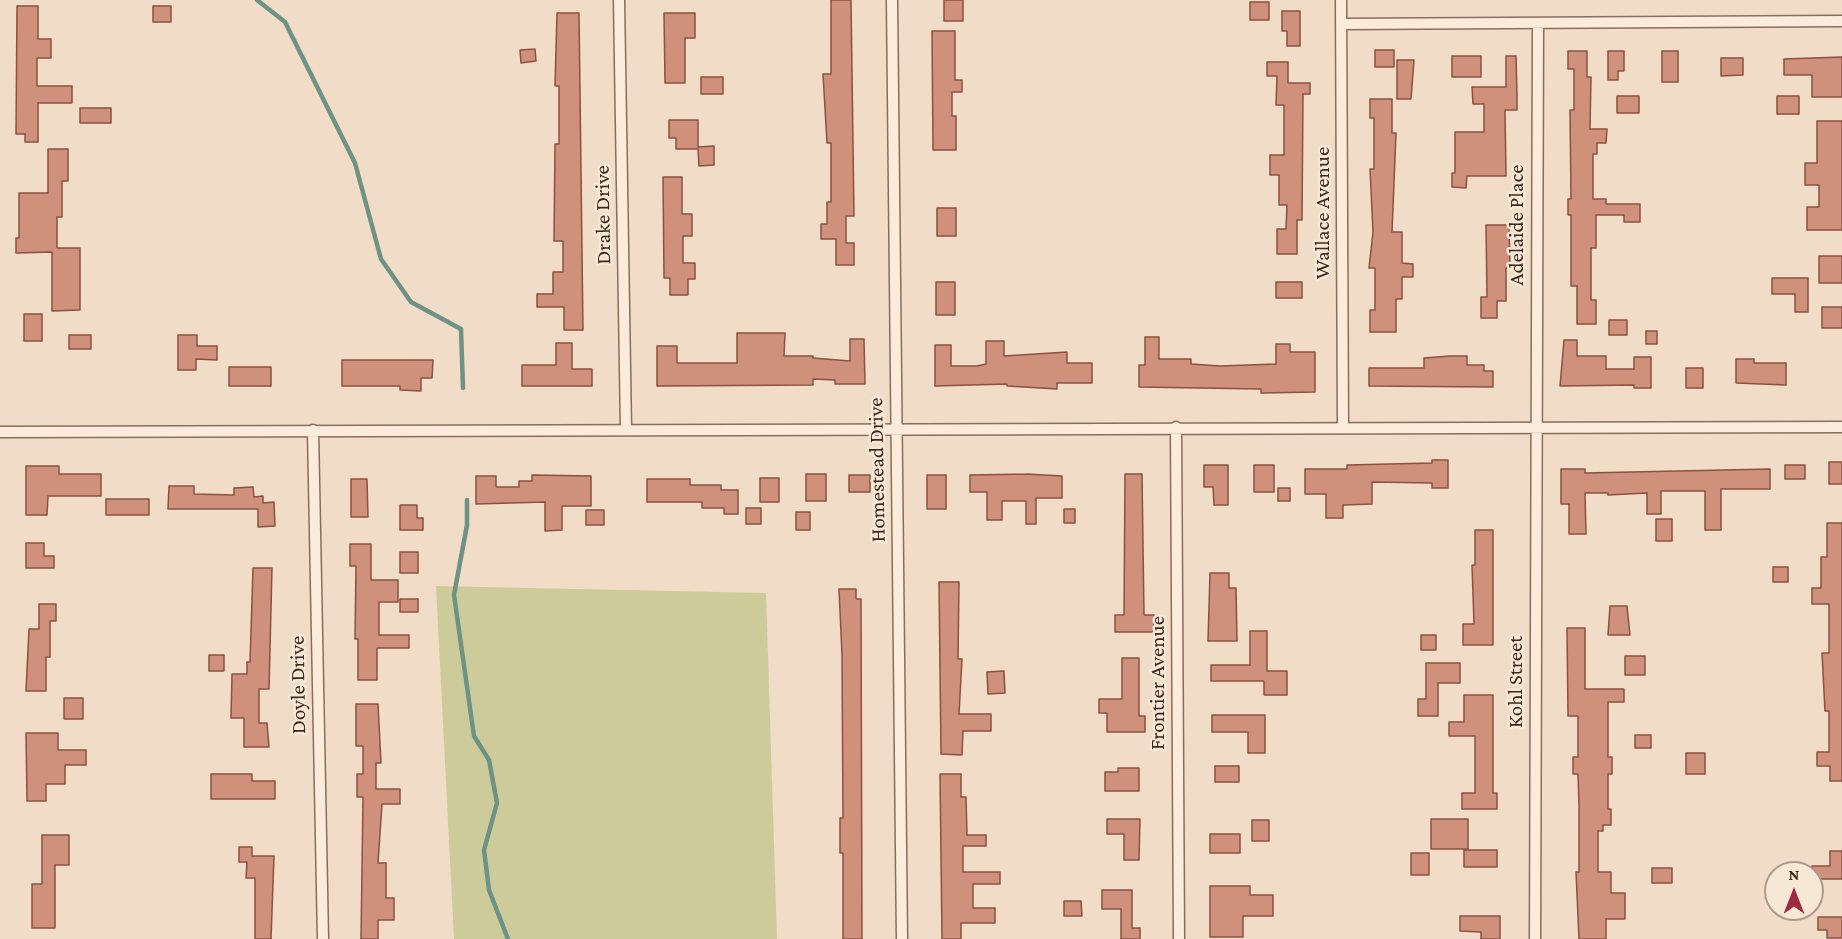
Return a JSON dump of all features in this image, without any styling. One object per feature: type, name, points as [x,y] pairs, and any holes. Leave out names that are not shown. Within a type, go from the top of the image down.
[{"type":"street","name":"Drake Drive","points":[[619,0],[626,430]]},
{"type":"street","name":"Homestead Drive","points":[[892,0],[902,939]]},
{"type":"street","name":"Wallace Avenue","points":[[1341,0],[1343,427]]},
{"type":"street","points":[[1341,24],[1842,21]]},
{"type":"street","name":"Adelaide Place","points":[[1536,426],[1538,24]]},
{"type":"street","points":[[0,432],[1536,426],[1842,427]]},
{"type":"street","name":"Kohl Street","points":[[1535,939],[1536,426]]},
{"type":"street","name":"Frontier Avenue","points":[[1176,427],[1179,939]]},
{"type":"street","name":"Doyle Drive","points":[[313,430],[323,939]]},
{"type":"shaded area","points":[[436,586],[766,593],[777,939],[454,939]]},
{"type":"building","points":[[831,0],[851,0],[854,216],[846,216],[846,243],[854,243],[854,265],[836,265],[836,239],[821,239],[821,224],[827,224],[827,202],[831,202],[831,143],[827,143],[823,74],[831,74]]},
{"type":"building","points":[[944,0],[963,0],[963,21],[944,21]]},
{"type":"building","points":[[1250,2],[1269,2],[1269,20],[1250,20]]},
{"type":"building","points":[[17,6],[38,6],[38,39],[51,39],[51,58],[37,58],[37,86],[72,86],[72,103],[38,103],[38,142],[25,142],[25,134],[16,134]]},
{"type":"building","points":[[153,6],[171,6],[171,22],[153,22]]},
{"type":"building","points":[[1282,11],[1300,11],[1300,46],[1287,46],[1287,31],[1282,31]]},
{"type":"building","points":[[557,13],[579,13],[583,330],[564,330],[564,307],[537,307],[537,294],[553,294],[553,272],[563,272],[563,241],[554,241],[555,144],[559,144],[559,86],[555,86]]},
{"type":"building","points":[[664,13],[695,13],[695,38],[685,38],[685,83],[665,83]]},
{"type":"building","points":[[932,31],[955,31],[955,80],[962,80],[962,92],[952,92],[952,116],[956,116],[956,150],[933,150]]},
{"type":"building","points":[[535,49],[536,61],[521,63],[520,50]]},
{"type":"building","points":[[1375,50],[1394,50],[1394,67],[1375,67]]},
{"type":"building","points":[[1568,51],[1587,51],[1587,77],[1591,77],[1590,129],[1607,129],[1606,143],[1597,143],[1597,154],[1593,154],[1593,199],[1606,199],[1606,204],[1640,204],[1640,222],[1624,222],[1624,215],[1596,215],[1596,248],[1591,248],[1591,300],[1596,300],[1596,324],[1577,324],[1577,286],[1571,286],[1571,215],[1568,215],[1568,199],[1571,199],[1570,110],[1574,110],[1574,69],[1568,69]]},
{"type":"building","points":[[1608,51],[1624,51],[1624,71],[1618,71],[1618,80],[1608,80]]},
{"type":"building","points":[[1662,51],[1678,51],[1678,82],[1662,82]]},
{"type":"building","points":[[1452,56],[1481,56],[1481,77],[1452,77]]},
{"type":"building","points":[[1506,56],[1516,56],[1517,110],[1505,110],[1506,176],[1467,176],[1466,188],[1452,187],[1452,173],[1455,173],[1455,132],[1484,132],[1484,104],[1473,104],[1472,87],[1506,87]]},
{"type":"building","points":[[1842,57],[1842,97],[1812,97],[1812,75],[1784,75],[1784,59]]},
{"type":"building","points":[[1721,58],[1743,58],[1743,75],[1721,76]]},
{"type":"building","points":[[1397,60],[1414,60],[1411,99],[1397,99]]},
{"type":"building","points":[[1267,62],[1288,62],[1288,83],[1310,83],[1310,94],[1303,94],[1302,220],[1297,220],[1297,254],[1277,254],[1277,229],[1286,229],[1287,205],[1279,205],[1279,175],[1270,175],[1270,155],[1284,155],[1284,105],[1276,105],[1277,76],[1267,76]]},
{"type":"building","points":[[701,77],[723,77],[723,94],[701,94]]},
{"type":"building","points":[[1617,96],[1639,96],[1639,113],[1617,113]]},
{"type":"building","points":[[1777,96],[1799,96],[1799,114],[1777,114]]},
{"type":"building","points":[[1370,99],[1392,99],[1392,133],[1396,133],[1392,232],[1402,232],[1402,263],[1413,264],[1413,277],[1402,277],[1402,299],[1396,299],[1396,332],[1370,332],[1370,310],[1375,310],[1375,268],[1369,268],[1373,232],[1370,169],[1374,169],[1374,118],[1370,118]]},
{"type":"building","points":[[80,108],[111,108],[111,123],[80,123]]},
{"type":"building","points":[[669,120],[698,120],[698,147],[714,146],[714,165],[699,166],[698,149],[676,149],[676,138],[669,138]]},
{"type":"building","points":[[1817,121],[1842,121],[1842,230],[1807,230],[1807,207],[1819,207],[1819,185],[1805,185],[1805,163],[1817,163]]},
{"type":"building","points":[[48,149],[68,149],[68,181],[62,181],[62,217],[57,217],[57,248],[80,248],[80,310],[52,311],[52,252],[16,253],[16,238],[19,238],[19,193],[48,193]]},
{"type":"building","points":[[663,177],[682,177],[682,214],[692,214],[692,236],[683,236],[683,263],[695,263],[695,279],[688,279],[688,295],[670,295],[670,278],[664,278]]},
{"type":"building","points":[[937,208],[956,208],[956,236],[937,236]]},
{"type":"building","points":[[1486,225],[1509,225],[1510,268],[1506,268],[1506,301],[1497,301],[1497,318],[1481,318],[1481,297],[1487,297]]},
{"type":"building","points":[[1819,256],[1842,256],[1842,283],[1819,283]]},
{"type":"building","points":[[1772,278],[1808,278],[1808,312],[1795,312],[1795,294],[1772,294]]},
{"type":"building","points":[[936,282],[955,282],[955,315],[936,315]]},
{"type":"building","points":[[1276,282],[1302,282],[1302,298],[1276,298]]},
{"type":"building","points":[[1822,307],[1842,307],[1842,328],[1822,328]]},
{"type":"building","points":[[24,314],[42,314],[42,341],[24,341]]},
{"type":"building","points":[[1609,320],[1627,320],[1627,335],[1609,335]]},
{"type":"building","points":[[1646,331],[1657,331],[1657,344],[1646,344]]},
{"type":"building","points":[[737,333],[785,333],[784,356],[813,356],[813,358],[850,361],[850,339],[864,339],[865,384],[835,384],[835,380],[813,379],[813,385],[657,386],[657,346],[677,346],[677,363],[737,363]]},
{"type":"building","points":[[69,335],[91,335],[91,349],[69,349]]},
{"type":"building","points":[[178,335],[197,335],[197,346],[217,346],[217,360],[196,359],[196,370],[178,370]]},
{"type":"building","points":[[1145,337],[1159,337],[1159,359],[1191,359],[1191,364],[1220,366],[1276,364],[1276,344],[1290,344],[1290,352],[1315,352],[1315,392],[1261,393],[1261,389],[1139,387],[1139,365],[1145,365]]},
{"type":"building","points":[[1564,340],[1577,340],[1577,356],[1606,356],[1606,369],[1634,369],[1634,357],[1651,357],[1651,388],[1634,388],[1634,385],[1560,386]]},
{"type":"building","points":[[986,341],[1004,341],[1004,356],[1067,352],[1067,363],[1092,363],[1092,383],[1057,383],[1057,389],[1007,386],[1007,384],[935,386],[935,345],[951,345],[951,366],[977,366],[986,364]]},
{"type":"building","points":[[556,343],[572,343],[572,369],[592,369],[592,386],[522,386],[522,365],[556,365]]},
{"type":"building","points":[[1467,356],[1467,365],[1484,365],[1484,371],[1493,371],[1493,387],[1369,386],[1369,368],[1424,368],[1424,358]]},
{"type":"building","points":[[1736,359],[1754,359],[1754,363],[1786,363],[1786,385],[1736,383]]},
{"type":"building","points":[[342,360],[433,360],[432,378],[421,378],[421,391],[400,390],[400,386],[342,386]]},
{"type":"building","points":[[229,367],[271,367],[271,386],[229,386]]},
{"type":"building","points":[[1686,368],[1703,368],[1703,388],[1686,388]]},
{"type":"building","points":[[1432,460],[1448,460],[1448,488],[1432,488],[1432,483],[1372,482],[1372,504],[1343,505],[1343,518],[1326,518],[1326,494],[1305,494],[1305,469],[1347,469],[1347,465],[1432,463]]},
{"type":"building","points":[[1829,462],[1842,462],[1842,484],[1829,484]]},
{"type":"building","points":[[1204,465],[1228,465],[1228,505],[1214,505],[1213,487],[1204,487]]},
{"type":"building","points":[[1254,465],[1274,465],[1274,492],[1254,492]]},
{"type":"building","points":[[1785,465],[1805,465],[1805,479],[1785,479]]},
{"type":"building","points":[[26,466],[59,466],[59,474],[101,474],[101,496],[48,496],[47,515],[26,515]]},
{"type":"building","points":[[1561,469],[1585,469],[1585,473],[1770,469],[1770,489],[1721,489],[1721,530],[1705,530],[1705,491],[1661,491],[1661,514],[1647,514],[1647,493],[1608,495],[1608,493],[1585,493],[1586,534],[1569,534],[1569,504],[1561,504]]},
{"type":"building","points":[[806,474],[826,474],[826,501],[806,501]]},
{"type":"building","points":[[1125,474],[1142,474],[1144,615],[1154,615],[1154,632],[1115,632],[1115,615],[1124,615]]},
{"type":"building","points":[[532,475],[591,476],[591,506],[562,506],[562,530],[545,531],[545,502],[476,504],[476,476],[496,476],[496,487],[519,487],[519,481],[532,481]]},
{"type":"building","points":[[849,475],[870,475],[870,492],[849,492]]},
{"type":"building","points":[[927,475],[946,475],[946,509],[927,509]]},
{"type":"building","points":[[970,475],[1062,476],[1062,498],[1036,498],[1036,524],[1026,524],[1026,501],[1002,501],[1002,520],[987,520],[987,492],[970,492]]},
{"type":"building","points":[[760,478],[779,478],[779,502],[760,502]]},
{"type":"building","points":[[351,479],[367,479],[368,517],[351,517]]},
{"type":"building","points":[[647,479],[690,479],[690,485],[721,485],[721,490],[738,490],[738,514],[724,514],[724,508],[702,508],[702,502],[647,502]]},
{"type":"building","points":[[169,486],[194,486],[194,494],[234,495],[234,488],[253,487],[254,497],[263,496],[263,503],[274,502],[275,526],[258,527],[258,509],[168,509]]},
{"type":"building","points":[[1278,488],[1290,488],[1290,501],[1278,501]]},
{"type":"building","points":[[106,499],[149,499],[149,515],[106,515]]},
{"type":"building","points":[[400,505],[417,505],[417,518],[423,518],[423,530],[400,530]]},
{"type":"building","points":[[746,508],[761,508],[761,524],[746,524]]},
{"type":"building","points":[[1064,509],[1075,509],[1075,523],[1064,523]]},
{"type":"building","points":[[586,510],[604,510],[604,525],[586,525]]},
{"type":"building","points":[[796,512],[810,512],[810,530],[796,530]]},
{"type":"building","points":[[1656,519],[1672,519],[1672,541],[1656,541]]},
{"type":"building","points":[[1827,523],[1842,523],[1842,781],[1830,781],[1830,766],[1817,766],[1817,752],[1829,752],[1829,711],[1825,711],[1822,653],[1829,653],[1829,604],[1812,604],[1812,588],[1821,588],[1821,557],[1827,557]]},
{"type":"building","points":[[1475,530],[1493,530],[1493,645],[1463,645],[1463,624],[1474,624],[1472,565],[1475,565]]},
{"type":"building","points":[[26,543],[44,543],[44,556],[54,556],[54,568],[26,568]]},
{"type":"building","points":[[350,544],[371,544],[371,580],[398,580],[398,602],[379,602],[379,635],[409,635],[409,648],[377,648],[377,680],[358,680],[358,639],[355,639],[356,566],[350,566]]},
{"type":"building","points":[[400,552],[418,552],[418,573],[400,573]]},
{"type":"building","points":[[1773,567],[1788,567],[1788,582],[1773,582]]},
{"type":"building","points":[[253,568],[272,568],[269,689],[259,689],[259,723],[267,723],[269,747],[244,747],[244,718],[231,718],[232,674],[247,674],[247,662],[250,662]]},
{"type":"building","points":[[1210,573],[1229,573],[1229,588],[1236,588],[1237,641],[1208,641]]},
{"type":"building","points":[[939,582],[959,582],[958,659],[962,659],[959,714],[991,714],[991,731],[963,731],[962,755],[941,754]]},
{"type":"building","points":[[839,589],[856,589],[856,599],[861,599],[862,939],[843,939],[843,853],[840,853],[840,818],[843,818],[842,655]]},
{"type":"building","points":[[400,599],[418,599],[418,612],[400,612]]},
{"type":"building","points":[[39,604],[56,604],[56,621],[50,621],[50,657],[46,657],[46,691],[26,691],[29,629],[39,629]]},
{"type":"building","points":[[1610,606],[1627,606],[1630,635],[1608,635]]},
{"type":"building","points":[[1567,628],[1585,628],[1585,689],[1624,689],[1624,702],[1608,702],[1608,757],[1612,757],[1612,774],[1608,774],[1608,809],[1611,809],[1611,825],[1603,825],[1603,831],[1598,831],[1598,872],[1611,872],[1611,893],[1625,893],[1625,919],[1606,919],[1606,939],[1579,939],[1576,872],[1579,872],[1578,774],[1573,774],[1573,757],[1578,757],[1578,716],[1568,716]]},
{"type":"building","points":[[1250,631],[1267,631],[1267,671],[1287,671],[1287,695],[1264,695],[1264,681],[1211,681],[1211,665],[1250,665]]},
{"type":"building","points":[[1421,635],[1436,635],[1436,650],[1421,650]]},
{"type":"building","points":[[209,655],[224,655],[224,671],[209,671]]},
{"type":"building","points":[[1625,656],[1645,656],[1645,675],[1625,675]]},
{"type":"building","points":[[1122,658],[1139,658],[1139,716],[1145,716],[1145,732],[1107,732],[1107,713],[1099,713],[1099,699],[1122,699]]},
{"type":"building","points":[[1426,663],[1460,663],[1460,683],[1438,683],[1438,716],[1418,716],[1418,699],[1426,699]]},
{"type":"building","points":[[1004,671],[1005,693],[988,694],[987,672]]},
{"type":"building","points":[[1464,695],[1493,695],[1493,793],[1497,793],[1497,809],[1462,809],[1462,793],[1475,793],[1475,736],[1449,736],[1449,722],[1464,722]]},
{"type":"building","points":[[64,698],[83,698],[83,719],[64,719]]},
{"type":"building","points":[[356,704],[378,704],[381,763],[376,763],[376,789],[400,789],[400,804],[382,804],[378,863],[386,863],[386,898],[394,898],[394,920],[378,920],[378,939],[361,939],[363,797],[357,797],[357,774],[363,774],[363,746],[356,746]]},
{"type":"building","points":[[1212,715],[1265,715],[1265,753],[1248,753],[1248,732],[1212,732]]},
{"type":"building","points":[[26,733],[58,733],[58,750],[86,750],[86,765],[65,765],[65,784],[46,784],[46,801],[27,801]]},
{"type":"building","points":[[1635,735],[1651,735],[1651,748],[1635,748]]},
{"type":"building","points":[[1686,753],[1705,753],[1705,774],[1686,774]]},
{"type":"building","points":[[1215,766],[1239,766],[1239,782],[1215,782]]},
{"type":"building","points":[[1118,768],[1139,768],[1139,791],[1105,791],[1105,772],[1118,772]]},
{"type":"building","points":[[211,774],[252,774],[252,781],[275,781],[275,799],[211,799]]},
{"type":"building","points":[[940,774],[961,774],[961,797],[966,797],[967,835],[986,835],[986,846],[963,846],[963,872],[1000,872],[1000,884],[973,884],[973,908],[995,908],[995,923],[961,923],[961,939],[942,939]]},
{"type":"building","points":[[1107,819],[1140,819],[1139,860],[1124,860],[1124,834],[1107,834]]},
{"type":"building","points":[[1431,819],[1468,819],[1468,849],[1431,849]]},
{"type":"building","points":[[1252,820],[1269,820],[1269,841],[1252,841]]},
{"type":"building","points":[[1210,834],[1240,834],[1240,853],[1210,853]]},
{"type":"building","points":[[42,835],[69,835],[69,865],[55,865],[55,928],[32,928],[32,884],[42,884]]},
{"type":"building","points":[[239,847],[252,847],[252,856],[274,856],[271,939],[255,939],[255,878],[246,878],[247,862],[239,862]]},
{"type":"building","points":[[1464,850],[1497,850],[1497,867],[1464,867]]},
{"type":"building","points":[[1830,851],[1842,851],[1842,879],[1824,879],[1824,866],[1830,866]]},
{"type":"building","points":[[1411,853],[1429,853],[1429,875],[1411,875]]},
{"type":"building","points":[[1652,868],[1672,868],[1672,883],[1652,883]]},
{"type":"building","points":[[1210,886],[1250,886],[1250,895],[1273,895],[1273,916],[1243,916],[1243,937],[1210,937]]},
{"type":"building","points":[[1102,890],[1132,890],[1132,928],[1140,928],[1140,939],[1121,939],[1121,909],[1102,909]]},
{"type":"building","points":[[1064,901],[1081,901],[1082,916],[1064,916]]},
{"type":"building","points":[[1460,916],[1500,916],[1500,939],[1481,939],[1481,932],[1460,931]]},
{"type":"building","points":[[1824,917],[1842,917],[1842,938],[1827,938],[1827,930],[1818,930],[1818,921],[1824,921]]},
{"type":"waterway","points":[[257,0],[285,22],[355,163],[381,259],[411,302],[461,329],[463,388]]},
{"type":"waterway","points":[[467,500],[467,525],[454,595],[474,736],[489,760],[497,803],[484,850],[489,890],[508,939]]}]
